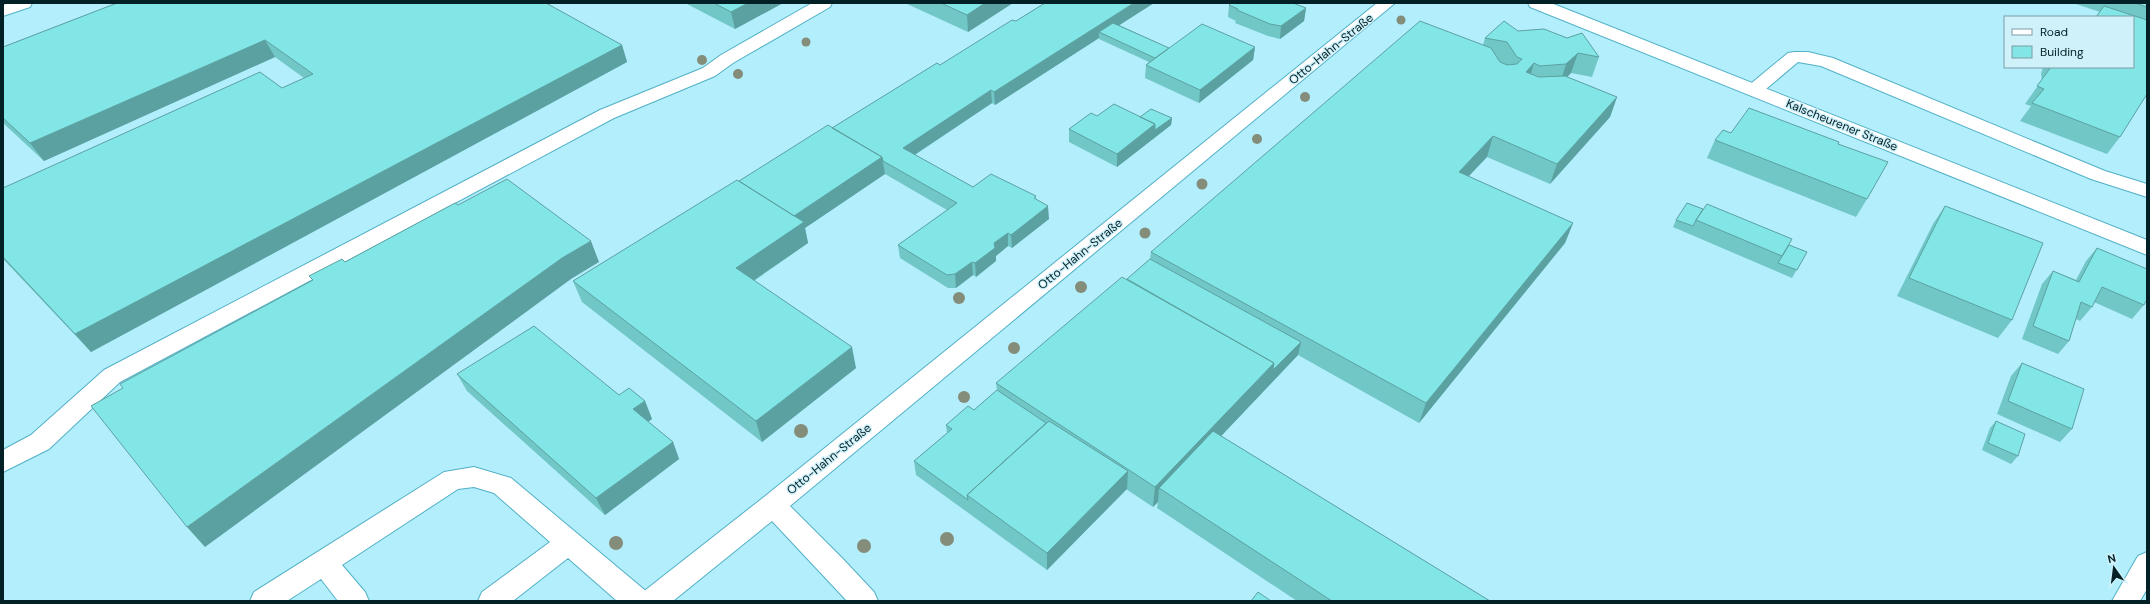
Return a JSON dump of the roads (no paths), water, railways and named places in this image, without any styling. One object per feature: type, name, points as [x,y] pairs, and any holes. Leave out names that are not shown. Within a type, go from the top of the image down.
[{"type":"street","points":[[3,11],[24,3]]},
{"type":"street","points":[[3,462],[40,442],[112,376],[607,114],[709,72],[727,59],[824,3]]},
{"type":"street","name":"Otto-Hahn-Straße","points":[[653,601],[773,505],[1387,3]]},
{"type":"street","name":"Kalscheurener Straße","points":[[1536,3],[2147,248]]},
{"type":"street","points":[[1754,90],[1794,57],[1808,57],[1828,62],[2098,175],[2147,191]]},
{"type":"street","points":[[264,601],[453,479],[474,477],[502,485],[637,601]]},
{"type":"street","points":[[773,505],[834,567],[864,601]]},
{"type":"street","points":[[492,601],[568,542]]},
{"type":"street","points":[[323,562],[356,601]]},
{"type":"street","points":[[2126,601],[2147,564]]}]
